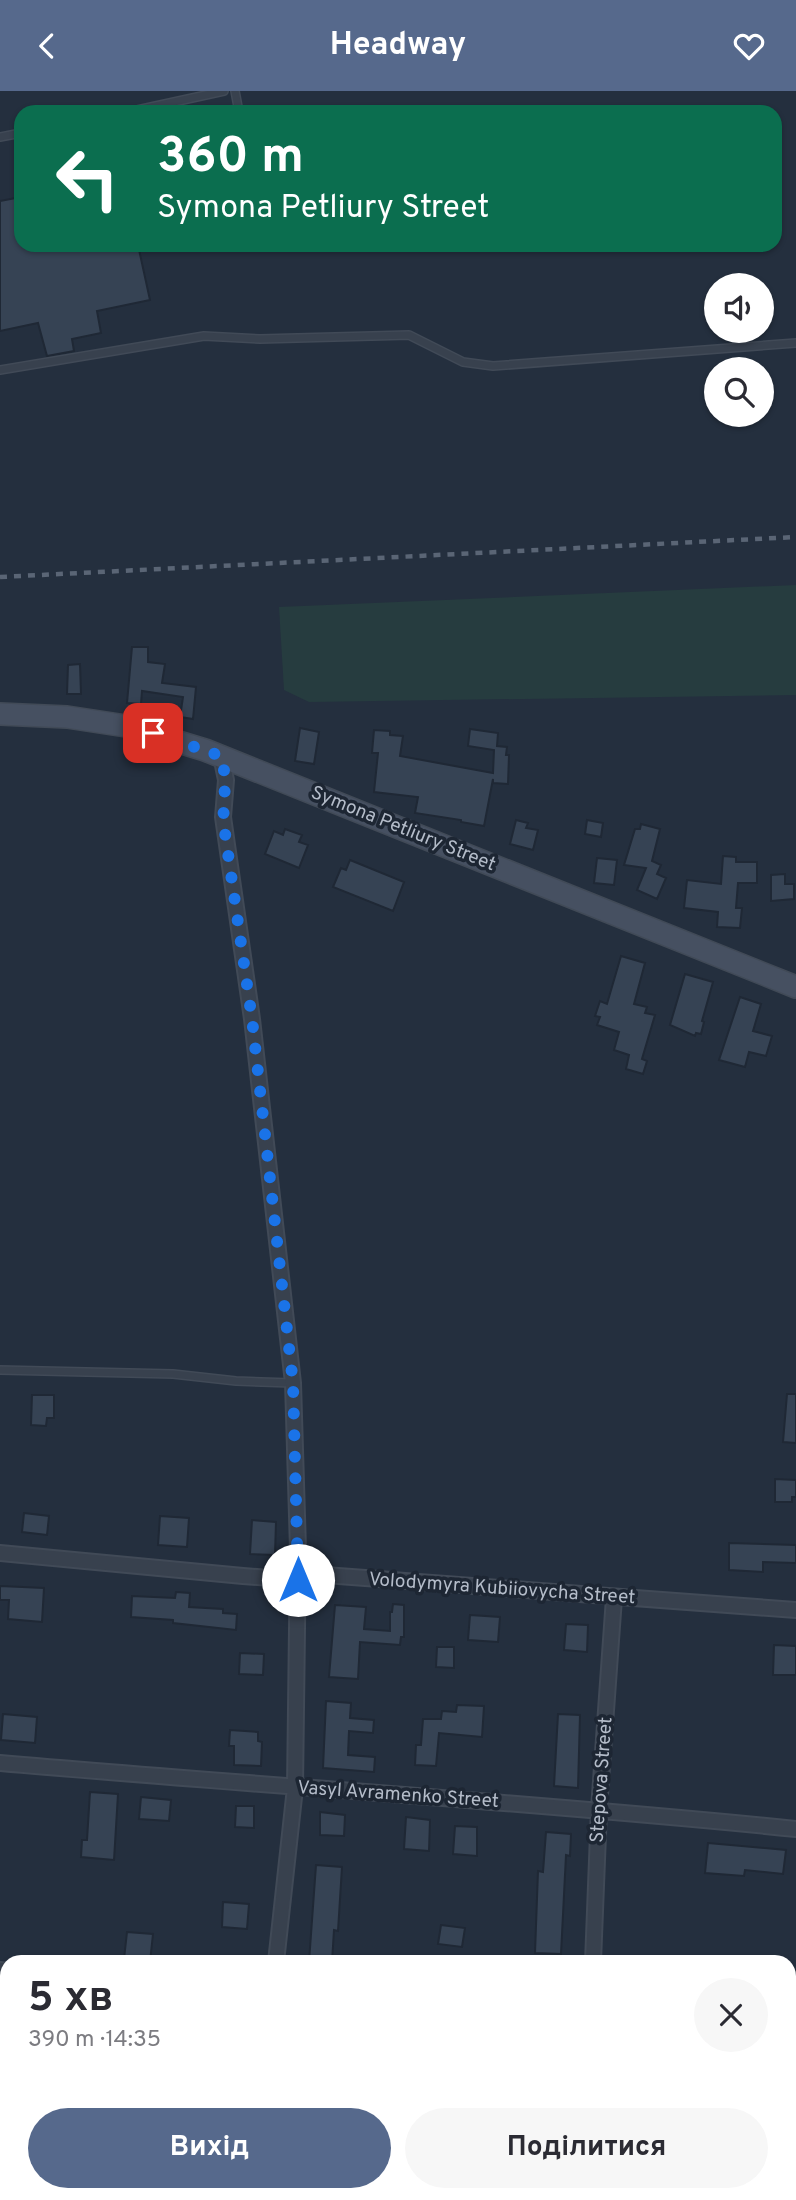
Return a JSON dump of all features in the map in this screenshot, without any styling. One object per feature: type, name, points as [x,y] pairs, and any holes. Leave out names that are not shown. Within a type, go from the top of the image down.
[{"type":"street","name":"Symona Petliury Street","points":[[0,714],[67,717],[139,728],[221,756],[796,987]]},
{"type":"street","points":[[221,756],[226,780],[223,817],[252,1019],[293,1383],[298,1573],[295,1788],[277,1955]]},
{"type":"street","name":"Volodymyra Kubiiovycha Street","points":[[0,1553],[271,1578],[298,1573],[614,1598],[796,1609]]},
{"type":"street","name":"Stepova Street","points":[[593,1955],[599,1809],[614,1598]]},
{"type":"street","name":"Vasyl Avramenko Street","points":[[0,1763],[295,1788],[599,1809],[796,1829]]},
{"type":"lane","points":[[160,105],[224,91]]},
{"type":"lane","points":[[0,370],[204,336],[260,339],[410,335],[463,362],[493,366],[796,343]]},
{"type":"lane","points":[[0,1370],[173,1374],[236,1381],[293,1383]]},
{"type":"green space","points":[[796,585],[796,695],[309,702],[284,690],[279,607]]},
{"type":"building","points":[[14,198],[14,252],[140,252],[150,300],[97,311],[101,333],[72,339],[74,351],[47,356],[38,323],[0,331],[0,201]]},
{"type":"building","points":[[132,647],[148,647],[148,662],[165,664],[162,683],[196,687],[193,719],[180,717],[183,697],[142,691],[141,704],[127,703]]},
{"type":"building","points":[[80,664],[81,694],[67,694],[68,665]]},
{"type":"building","points":[[300,728],[319,732],[314,764],[295,761]]},
{"type":"building","points":[[470,729],[498,733],[497,746],[507,747],[506,755],[509,755],[508,784],[493,783],[493,779],[484,826],[415,813],[418,797],[374,792],[378,753],[372,753],[374,730],[390,731],[390,735],[403,736],[400,756],[493,773],[494,750],[468,746]]},
{"type":"building","points":[[516,820],[528,823],[526,828],[538,830],[533,850],[510,844]]},
{"type":"building","points":[[587,820],[603,823],[601,837],[585,834]]},
{"type":"building","points":[[641,824],[660,829],[652,861],[661,865],[657,874],[666,878],[657,899],[637,890],[646,868],[624,865],[635,829],[640,829]]},
{"type":"building","points":[[285,829],[302,835],[299,842],[308,845],[299,868],[265,854],[274,831],[283,835]]},
{"type":"building","points":[[723,856],[736,857],[736,862],[757,862],[757,883],[738,883],[736,908],[742,908],[740,928],[717,927],[718,912],[684,908],[687,880],[721,884]]},
{"type":"building","points":[[597,858],[617,860],[614,885],[594,883]]},
{"type":"building","points":[[350,860],[404,882],[393,911],[333,887],[341,868],[346,870]]},
{"type":"building","points":[[785,874],[785,884],[794,884],[794,899],[771,901],[771,875]]},
{"type":"building","points":[[621,956],[645,963],[634,1004],[647,1007],[645,1013],[655,1015],[642,1059],[647,1061],[643,1074],[626,1069],[629,1055],[614,1050],[619,1032],[597,1025],[600,1017],[595,1016],[600,1001],[607,1004]]},
{"type":"building","points":[[685,974],[713,982],[701,1034],[696,1033],[695,1036],[670,1025]]},
{"type":"building","points":[[740,997],[761,1004],[753,1031],[772,1036],[766,1056],[749,1052],[745,1067],[719,1060]]},
{"type":"building","points":[[787,1394],[796,1394],[796,1443],[783,1442]]},
{"type":"building","points":[[32,1395],[54,1395],[54,1418],[47,1418],[46,1426],[31,1425]]},
{"type":"building","points":[[775,1479],[796,1480],[796,1497],[792,1497],[792,1502],[775,1502]]},
{"type":"building","points":[[24,1513],[49,1516],[47,1535],[22,1532]]},
{"type":"building","points":[[160,1516],[189,1518],[187,1547],[158,1545]]},
{"type":"building","points":[[252,1520],[276,1522],[275,1555],[250,1554]]},
{"type":"building","points":[[729,1543],[796,1545],[796,1563],[763,1562],[763,1572],[729,1570]]},
{"type":"building","points":[[0,1586],[44,1588],[42,1622],[8,1619],[9,1600],[0,1600]]},
{"type":"building","points":[[176,1592],[190,1593],[189,1607],[223,1609],[223,1613],[237,1614],[236,1630],[173,1623],[173,1620],[131,1617],[132,1596],[175,1598]]},
{"type":"building","points":[[393,1604],[404,1605],[404,1637],[401,1637],[400,1645],[360,1642],[358,1679],[329,1677],[335,1605],[366,1607],[364,1629],[390,1631]]},
{"type":"building","points":[[470,1615],[500,1617],[498,1642],[468,1640]]},
{"type":"building","points":[[566,1624],[588,1625],[587,1652],[564,1650]]},
{"type":"building","points":[[774,1645],[796,1646],[796,1675],[773,1675]]},
{"type":"building","points":[[437,1647],[454,1647],[454,1668],[436,1667]]},
{"type":"building","points":[[240,1653],[264,1654],[263,1675],[239,1674]]},
{"type":"building","points":[[326,1701],[351,1703],[350,1718],[374,1720],[373,1733],[349,1731],[348,1755],[375,1757],[374,1772],[323,1768]]},
{"type":"building","points":[[457,1705],[484,1706],[482,1737],[439,1733],[436,1766],[415,1765],[416,1745],[421,1745],[423,1719],[441,1719],[442,1711],[456,1712]]},
{"type":"building","points":[[3,1714],[37,1717],[35,1743],[1,1740]]},
{"type":"building","points":[[558,1714],[580,1715],[578,1788],[554,1786]]},
{"type":"building","points":[[230,1730],[258,1732],[258,1741],[262,1742],[261,1766],[234,1765],[234,1746],[229,1746]]},
{"type":"building","points":[[90,1792],[118,1794],[114,1860],[81,1857],[82,1840],[87,1840]]},
{"type":"building","points":[[141,1797],[171,1800],[169,1821],[139,1819]]},
{"type":"building","points":[[236,1806],[254,1806],[254,1828],[235,1827]]},
{"type":"building","points":[[320,1812],[345,1815],[344,1836],[320,1835]]},
{"type":"building","points":[[406,1817],[430,1820],[429,1851],[404,1849]]},
{"type":"building","points":[[455,1826],[477,1827],[477,1856],[453,1854]]},
{"type":"building","points":[[546,1832],[571,1834],[570,1856],[566,1855],[561,1954],[535,1953],[538,1871],[543,1872]]},
{"type":"building","points":[[708,1843],[786,1850],[783,1874],[745,1870],[744,1876],[705,1873]]},
{"type":"building","points":[[316,1865],[342,1867],[338,1931],[334,1930],[332,1955],[310,1955]]},
{"type":"building","points":[[223,1902],[249,1904],[247,1929],[222,1927]]},
{"type":"building","points":[[441,1925],[465,1928],[462,1947],[438,1944]]},
{"type":"building","points":[[127,1932],[153,1934],[151,1955],[124,1955]]},
{"type":"railway","points":[[0,577],[796,537]]},
{"type":"route","points":[[153,733],[221,756],[226,780],[223,817],[252,1019],[293,1383],[298,1580]]}]
